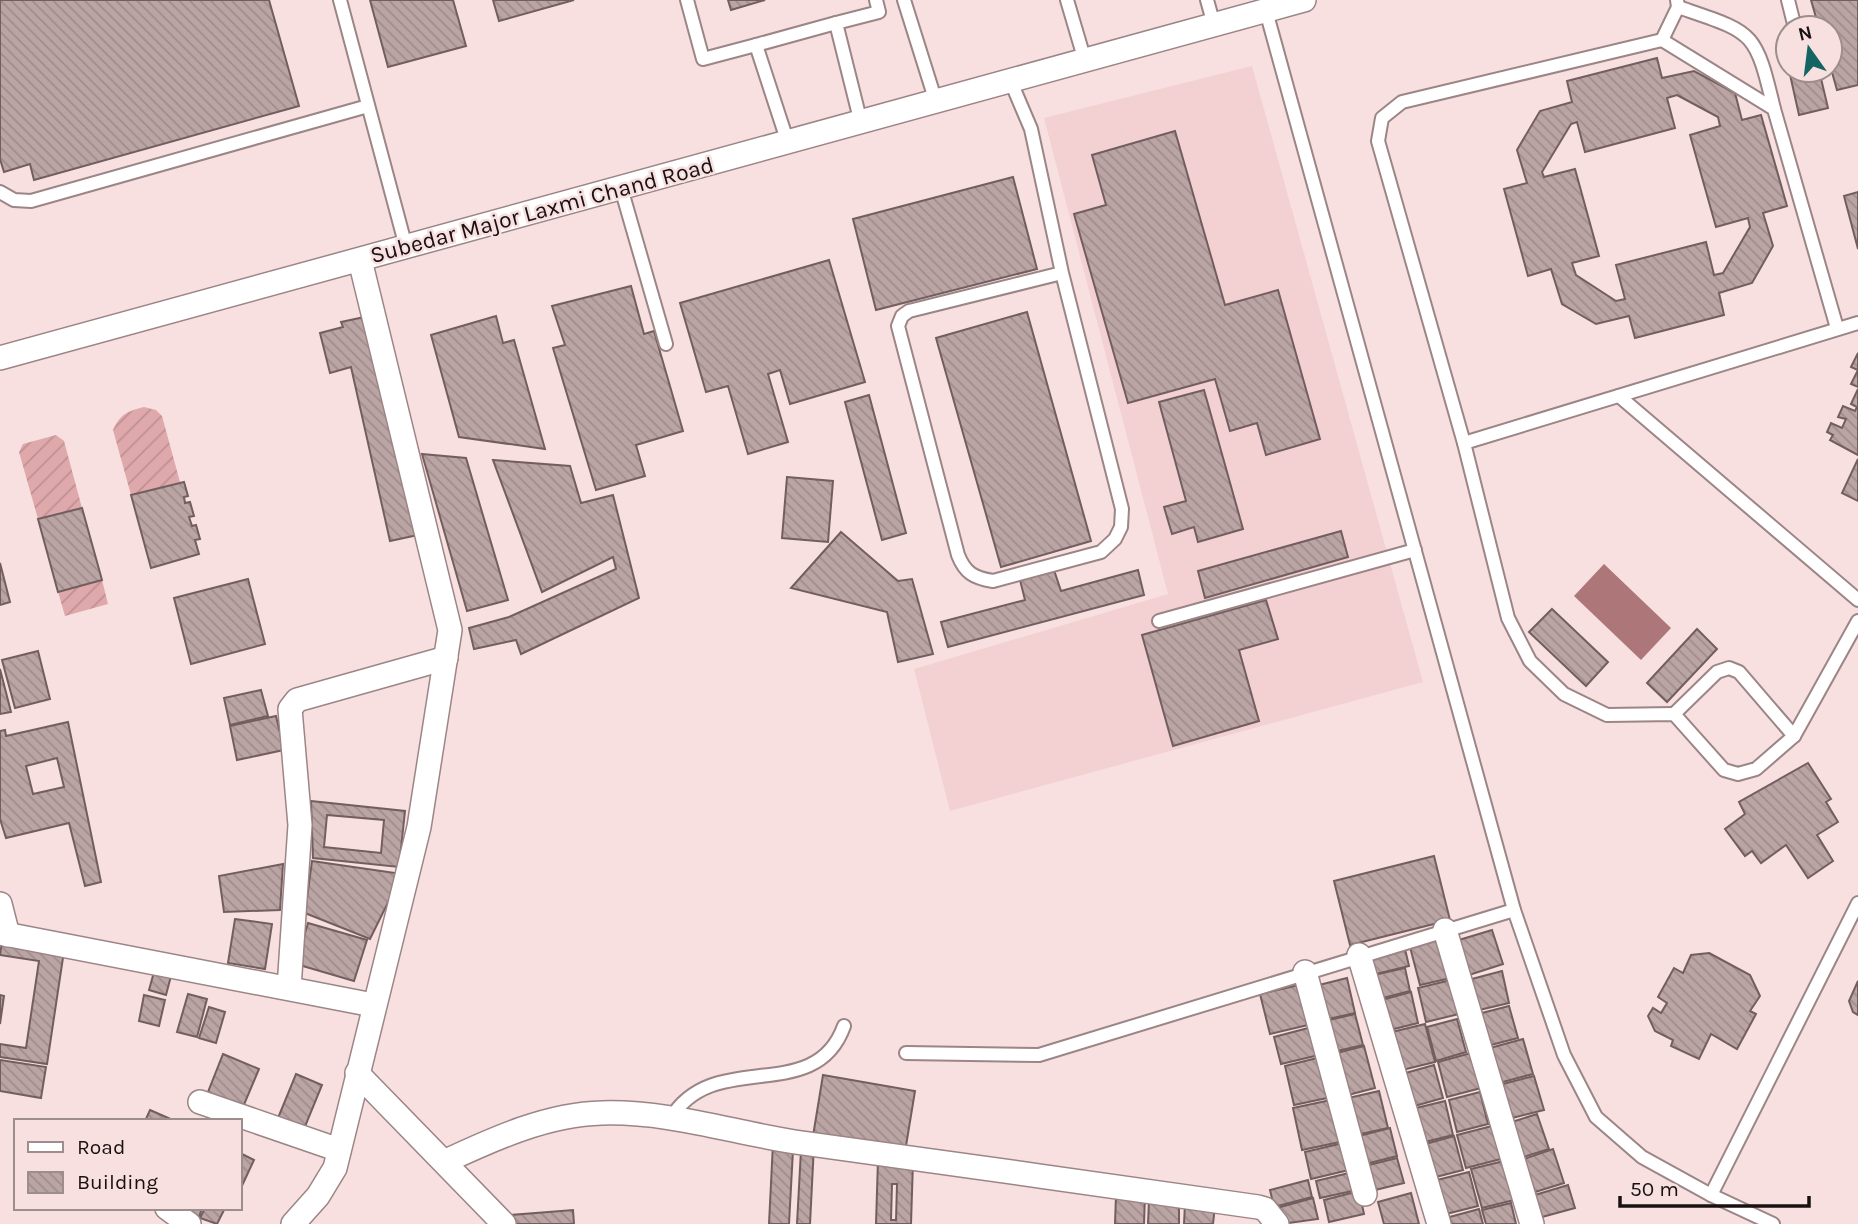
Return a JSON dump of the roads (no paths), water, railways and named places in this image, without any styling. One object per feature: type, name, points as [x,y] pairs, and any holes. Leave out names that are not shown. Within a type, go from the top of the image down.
[{"type":"street","name":"Subedar Major Laxmi Chand Road","points":[[0,358],[1304,0]]},
{"type":"street","points":[[293,1224],[318,1196],[335,1168],[419,827],[450,630],[444,596],[360,260]]},
{"type":"street","points":[[289,988],[300,825],[290,709],[297,701],[446,659]]},
{"type":"street","points":[[0,904],[4,934],[373,1005]]},
{"type":"street","points":[[1445,930],[1532,1224]]},
{"type":"street","points":[[1359,955],[1439,1224]]},
{"type":"street","points":[[1305,972],[1365,1194]]},
{"type":"street","points":[[357,1073],[446,1161],[504,1224]]},
{"type":"street","points":[[200,1102],[339,1150]]},
{"type":"street","points":[[446,1161],[491,1140],[564,1118],[600,1112],[671,1118],[782,1140],[1258,1207],[1265,1209],[1277,1224]]},
{"type":"street","points":[[170,1210],[189,1224]]},
{"type":"lane","points":[[340,0],[406,247]]},
{"type":"lane","points":[[687,0],[703,59],[879,12],[876,0]]},
{"type":"lane","points":[[904,0],[936,102]]},
{"type":"lane","points":[[1068,0],[1085,61]]},
{"type":"lane","points":[[1207,0],[1214,25]]},
{"type":"lane","points":[[1662,40],[1678,4],[1734,26],[1752,40],[1763,61],[1774,109],[1837,328]]},
{"type":"lane","points":[[1266,11],[1514,910],[1564,1055],[1596,1117],[1642,1157],[1711,1195],[1773,1224]]},
{"type":"lane","points":[[836,23],[861,123]]},
{"type":"lane","points":[[1774,109],[1662,40],[1402,102],[1381,118],[1378,141],[1464,443],[1507,618],[1530,661],[1564,694],[1607,715],[1674,714],[1717,671],[1729,668],[1739,672],[1794,736]]},
{"type":"lane","points":[[756,45],[788,143]]},
{"type":"lane","points":[[1011,82],[1031,128],[1062,273],[1122,509],[1121,527],[1115,538],[1101,552],[993,581],[975,578],[963,568],[958,555],[898,326],[902,316],[909,311],[1062,273]]},
{"type":"lane","points":[[0,192],[14,200],[32,201],[368,106]]},
{"type":"lane","points":[[621,188],[666,344]]},
{"type":"lane","points":[[1464,443],[1858,323]]},
{"type":"lane","points":[[1619,396],[1858,600]]},
{"type":"lane","points":[[1159,621],[1415,550]]},
{"type":"lane","points":[[1674,714],[1724,771],[1738,774],[1756,769],[1794,736],[1858,621]]},
{"type":"lane","points":[[1711,1195],[1858,903]]},
{"type":"lane","points":[[906,1053],[1039,1055],[1359,955],[1514,910]]},
{"type":"lane","points":[[671,1118],[681,1101],[697,1090],[726,1080],[772,1075],[808,1067],[824,1059],[838,1041],[844,1026]]}]
